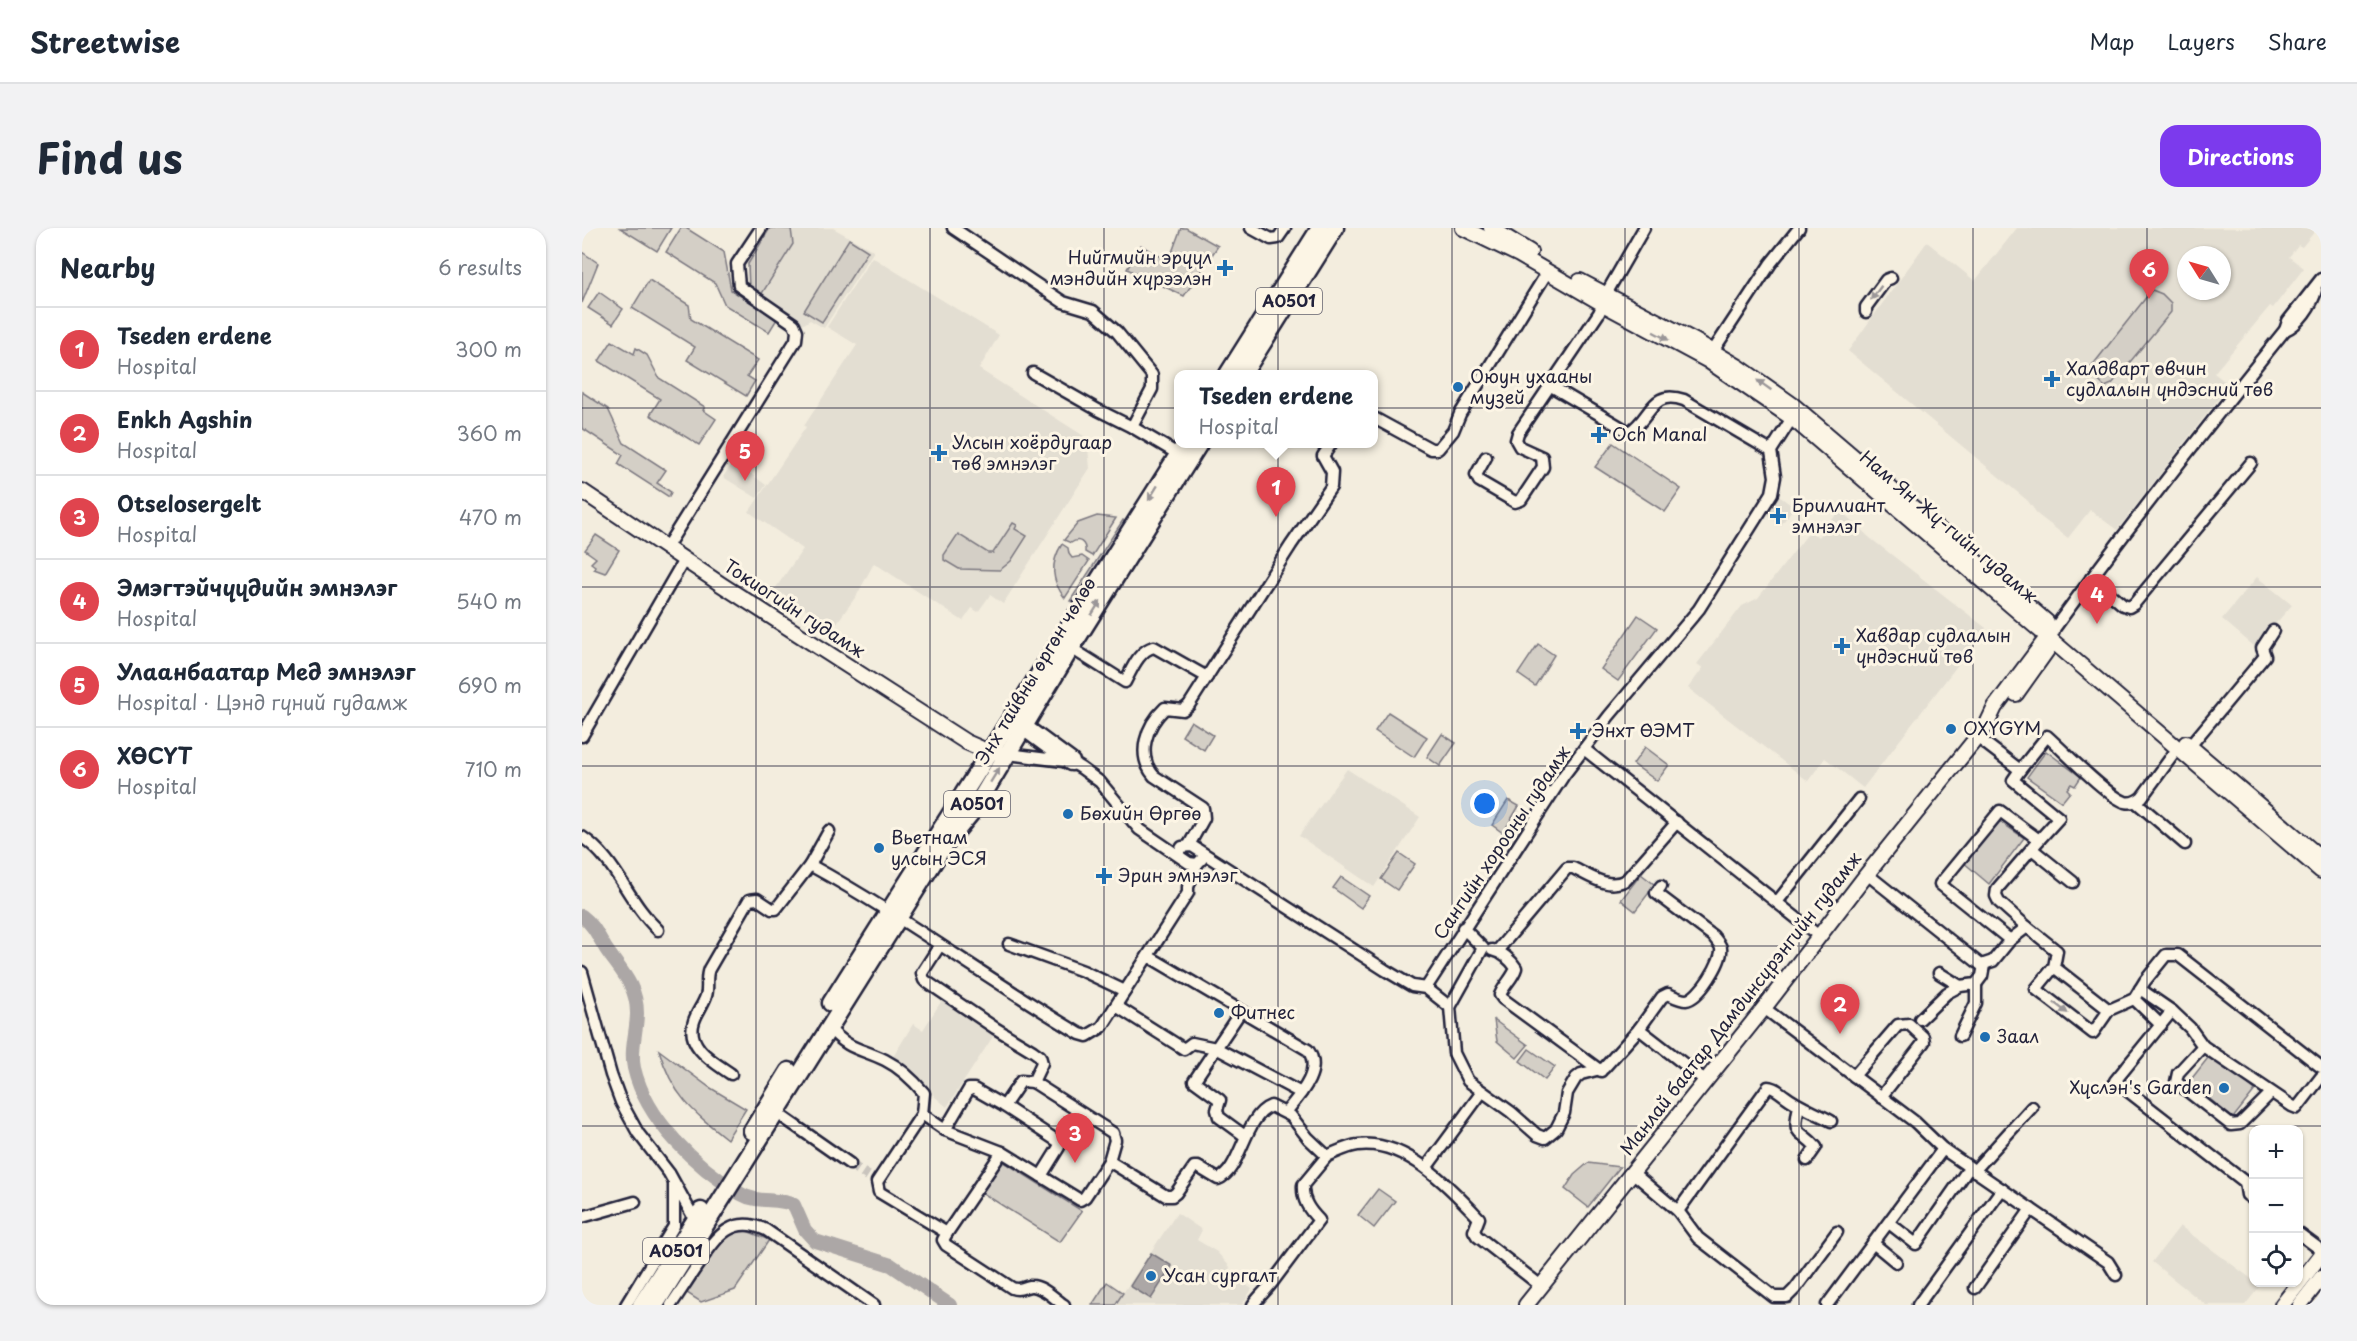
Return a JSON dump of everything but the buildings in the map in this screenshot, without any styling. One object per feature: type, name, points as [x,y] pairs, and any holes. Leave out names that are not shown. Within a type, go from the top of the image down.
[{"type":"highway","name":"A0501","points":[[1231,370],[1320,228]]},
{"type":"highway","name":"A0501","points":[[1245,370],[1335,228]]},
{"type":"highway","points":[[1321,249],[1341,228]]},
{"type":"highway","name":"Энх тайвны өргөн чөлөө","points":[[742,1156],[894,914],[975,808],[1071,648],[1196,448]]},
{"type":"highway","name":"Энх тайвны өргөн чөлөө","points":[[742,1156],[777,1113],[989,752],[1181,449]]},
{"type":"highway","points":[[1024,728],[1071,762]]},
{"type":"highway","name":"A0501","points":[[655,1305],[742,1156]]},
{"type":"highway","name":"A0501","points":[[641,1305],[695,1220],[716,1199]]},
{"type":"main road","name":"Нам Ян Жү-гийн гудамж","points":[[1463,228],[1545,265],[1604,299],[1707,360],[1792,418],[2184,747],[2321,858]]},
{"type":"main road","points":[[1491,228],[1545,265]]},
{"type":"main road","name":"Нам Ян Жү-гийн гудамж","points":[[1604,299],[1713,351],[1766,386],[1811,420],[2052,635]]},
{"type":"main road","name":"Токиогийн гудамж","points":[[582,491],[684,560],[966,742],[989,752],[1008,754]]},
{"type":"main road","name":"Манлай баатар Дамдинсүрэнгийн гудамж","points":[[1526,1305],[1977,737],[2001,714],[2052,635]]},
{"type":"main road","name":"Нам Ян Жү-гийн гудамж","points":[[2184,747],[2321,871]]},
{"type":"main road","points":[[2300,1305],[2319,1251]]},
{"type":"main road","points":[[2282,1305],[2321,1278]]},
{"type":"street","points":[[666,548],[740,426],[796,340],[797,331],[794,324],[739,286],[737,264],[761,228]]},
{"type":"street","points":[[953,228],[1063,302],[1093,311],[1117,332],[1152,375],[1152,388],[1132,427]]},
{"type":"street","points":[[1251,228],[1271,239],[1278,238],[1285,228]]},
{"type":"street","points":[[1486,457],[1476,475],[1479,481],[1515,502],[1521,500],[1543,467],[1542,457],[1520,447],[1516,440],[1599,313],[1604,299],[1644,228]]},
{"type":"street","points":[[1713,351],[1776,256],[1799,228]]},
{"type":"street","points":[[1378,419],[1431,449],[1438,449],[1453,431],[1460,414],[1545,265]]},
{"type":"street","points":[[1866,312],[1866,307],[1886,280],[1891,278]]},
{"type":"street","points":[[2052,635],[2091,578],[2199,436],[2285,330],[2293,327],[2315,297],[2319,283]]},
{"type":"street","points":[[1033,373],[1098,410],[1174,446]]},
{"type":"street","points":[[1551,386],[1629,432],[1656,403],[1673,396],[1771,451]]},
{"type":"street","points":[[1584,749],[1699,609],[1766,503],[1774,485],[1771,451],[1792,418]]},
{"type":"street","points":[[1178,854],[1182,847],[1189,845],[1204,818],[1203,808],[1154,776],[1148,769],[1142,752],[1145,741],[1161,711],[1168,707],[1183,710],[1189,705],[1291,545],[1331,487],[1332,472],[1323,456],[1328,448]]},
{"type":"street","points":[[2091,578],[2124,605],[2129,607],[2134,604],[2251,463]]},
{"type":"street","points":[[582,736],[684,560]]},
{"type":"street","points":[[2273,631],[2262,648],[2265,656],[2136,802],[2126,803],[2112,795],[2048,736],[2013,780],[2059,818],[1998,889],[1995,896],[2027,927],[2058,951],[2054,967],[2036,989],[2093,1033],[2109,1010],[2134,999],[2166,955],[2178,955],[2321,1067]]},
{"type":"street","points":[[1071,648],[1125,682],[1141,654],[1147,648],[1154,647],[1207,677]]},
{"type":"street","points":[[1977,737],[2020,770]]},
{"type":"street","name":"Сангийн хорооны гудамж","points":[[1426,988],[1564,775],[1584,749],[1820,936]]},
{"type":"street","points":[[1008,754],[1071,762],[1100,782],[1139,829],[1189,863],[1197,864]]},
{"type":"street","points":[[1778,902],[1859,799]]},
{"type":"street","points":[[2136,802],[2185,844]]},
{"type":"street","points":[[2010,940],[1940,884],[2000,811],[2073,882]]},
{"type":"street","points":[[1497,951],[1567,868],[1573,868],[1611,885],[1618,884],[1626,880],[1677,822]]},
{"type":"street","points":[[731,1074],[700,1052],[693,1033],[693,1023],[707,994],[706,977],[709,969],[748,900],[757,899],[772,909],[776,909],[810,865],[829,831]]},
{"type":"street","points":[[582,837],[601,851],[644,917],[658,930]]},
{"type":"street","points":[[1189,845],[1392,974],[1412,986],[1426,988],[1450,1006]]},
{"type":"street","points":[[810,865],[894,914],[1009,992],[1087,1036],[1102,1027],[1188,893],[1188,887],[1197,864],[1202,860],[1203,853]]},
{"type":"street","points":[[1867,874],[1981,965],[1993,961],[2010,940],[2027,927]]},
{"type":"street","points":[[1483,948],[1450,1006],[1454,1053],[1468,1081],[1511,1112],[1537,1135],[1545,1138],[1556,1129],[1564,1113],[1567,1093],[1576,1078],[1581,1074],[1601,1071],[1640,1029],[1662,997],[1668,994],[1685,1000],[1694,997],[1718,966],[1721,955],[1720,946],[1713,936],[1656,893],[1661,886]]},
{"type":"street","points":[[1463,928],[1483,948],[1497,951],[1512,962],[1516,968],[1514,975],[1500,995],[1503,999],[1601,1071]]},
{"type":"street","points":[[1009,944],[1083,971],[1125,991]]},
{"type":"street","points":[[940,945],[922,973],[924,980],[1040,1056],[1042,1067],[1033,1082]]},
{"type":"street","points":[[1148,956],[1308,1050],[1312,1056],[1312,1072],[1301,1093],[1286,1112]]},
{"type":"street","points":[[1960,1036],[1976,1003],[1976,984],[1982,976],[1984,965]]},
{"type":"street","points":[[2054,967],[2109,1010]]},
{"type":"street","points":[[582,972],[619,1096],[635,1128],[669,1173],[695,1220]]},
{"type":"street","points":[[1939,974],[1960,986]]},
{"type":"street","points":[[1920,1019],[1936,1002],[1960,986],[1976,984]]},
{"type":"street","points":[[2140,989],[2172,1011],[2190,1028],[2203,1046],[2297,1108],[2321,1077]]},
{"type":"street","points":[[2134,999],[2161,1025]]},
{"type":"street","points":[[1116,1006],[1184,1049],[1192,1043],[1216,1048],[1301,1093]]},
{"type":"street","points":[[1764,1008],[1915,1122],[1943,1149],[2108,1262],[2116,1275]]},
{"type":"street","points":[[1241,1011],[1194,1081],[1220,1100],[1217,1110],[1218,1117],[1245,1136]]},
{"type":"street","points":[[2172,1011],[2115,1081],[2245,1182],[2249,1197]]},
{"type":"street","points":[[1854,1076],[1898,1024],[1909,1024],[1923,1037],[1924,1042],[1881,1097]]},
{"type":"street","points":[[829,1028],[851,1047],[890,1063],[924,1093],[922,1114],[877,1182],[877,1188],[879,1192],[947,1233]]},
{"type":"street","points":[[1640,1029],[1706,1081]]},
{"type":"street","points":[[2203,1046],[2178,1073],[2176,1082],[2231,1125],[2240,1124],[2271,1093]]},
{"type":"street","points":[[922,1114],[945,1130],[1002,1152],[1080,1200],[1086,1197],[1109,1161],[1115,1140],[1113,1133],[1033,1082],[1022,1081],[1004,1106]]},
{"type":"street","points":[[1678,1211],[1768,1087],[1775,1088],[1799,1106],[1831,1121]]},
{"type":"street","points":[[945,1130],[969,1089],[974,1089],[1059,1142],[1059,1147],[1041,1176]]},
{"type":"street","points":[[1425,1168],[1482,1092]]},
{"type":"street","points":[[1109,1161],[1166,1196],[1172,1196],[1194,1167],[1218,1179],[1224,1177],[1239,1153],[1245,1136],[1265,1108],[1270,1106],[1286,1112],[1296,1120],[1308,1138],[1327,1156]]},
{"type":"street","points":[[1799,1106],[1795,1125],[1797,1130],[1816,1147],[1807,1160]]},
{"type":"street","points":[[1889,1223],[1916,1244],[1972,1170],[2032,1107]]},
{"type":"street","points":[[777,1113],[850,1164]]},
{"type":"street","points":[[1253,1305],[1319,1220],[1310,1211],[1305,1199],[1304,1185],[1327,1156],[1358,1145],[1377,1145],[1397,1149],[1425,1168],[1479,1218],[1474,1231],[1477,1236],[1540,1286]]},
{"type":"street","points":[[1827,1305],[1943,1149]]},
{"type":"street","points":[[1002,1152],[947,1233],[943,1240],[945,1245],[1012,1288],[1019,1290],[1028,1286],[1038,1287],[1064,1305]]},
{"type":"street","points":[[1632,1172],[1678,1211],[1698,1238],[1774,1297],[1787,1297],[1795,1289],[1837,1232]]},
{"type":"street","points":[[626,1305],[674,1226],[674,1183]]},
{"type":"street","points":[[1922,1304],[2002,1190]]},
{"type":"street","points":[[582,1217],[635,1202]]},
{"type":"street","points":[[1975,1288],[2031,1209]]},
{"type":"street","points":[[671,1305],[717,1237],[729,1229],[744,1224],[755,1225],[766,1230],[874,1305]]},
{"type":"street","points":[[2303,1237],[2319,1251]]},
{"type":"street","points":[[1873,1244],[1896,1262]]},
{"type":"shaded area","points":[[620,228],[671,228],[657,251]]},
{"type":"shaded area","points":[[681,228],[686,228],[724,252],[731,290],[777,319],[769,332],[725,305],[715,283],[666,252]]},
{"type":"shaded area","points":[[769,228],[833,228],[874,251],[824,328],[810,320],[804,324],[747,289],[747,263]]},
{"type":"shaded area","points":[[770,228],[791,229],[793,244],[761,295],[749,288],[748,264]]},
{"type":"shaded area","points":[[1181,228],[1186,228],[1218,246],[1184,296],[1127,269],[1141,245],[1158,256],[1171,255]]},
{"type":"shaded area","name":"Халдварт өвчин судлалын үндэсний төв","points":[[2017,228],[2310,228],[2315,231],[2302,247],[2298,245],[2289,257],[2304,268],[2273,308],[2270,306],[2214,373],[2229,385],[2117,530],[2090,510],[2068,538],[2038,515],[2028,501],[1848,351],[1927,242],[1975,281]]},
{"type":"shaded area","points":[[849,239],[868,251],[822,322],[804,311]]},
{"type":"shaded area","points":[[582,252],[598,263],[582,303]]},
{"type":"shaded area","name":"Улсын хоёрдугаар төв эмнэлэг","points":[[872,257],[999,335],[979,369],[1087,438],[1090,468],[1003,604],[990,595],[978,612],[972,608],[963,621],[874,563],[857,595],[833,628],[775,589],[803,549],[749,512],[857,345],[827,327]]},
{"type":"shaded area","points":[[649,280],[689,305],[691,319],[758,360],[747,376],[755,381],[746,396],[687,360],[695,347],[632,308]]},
{"type":"shaded area","points":[[2152,290],[2162,294],[2171,303],[2171,312],[2112,384],[2105,387],[2088,371]]},
{"type":"shaded area","points":[[599,292],[623,309],[613,324],[588,308]]},
{"type":"shaded area","points":[[612,341],[634,354],[636,348],[647,355],[659,378],[705,407],[703,410],[716,419],[699,445],[650,415],[660,399],[599,361]]},
{"type":"shaded area","points":[[582,392],[608,409],[624,443],[666,470],[657,483],[671,492],[669,497],[618,464],[623,455],[582,428]]},
{"type":"shaded area","points":[[1613,443],[1681,489],[1665,512],[1595,467]]},
{"type":"shaded area","points":[[734,461],[766,485],[757,498],[723,477]]},
{"type":"shaded area","name":"Бриллиант эмнэлэг","points":[[1768,488],[1794,507],[1781,525],[1756,506]]},
{"type":"shaded area","name":"Хавдар судлалын үндэсний төв","points":[[1840,510],[1870,538],[1986,628],[1863,788],[1825,758],[1808,781],[1688,688],[1703,668],[1697,664],[1742,606],[1758,598],[1810,531],[1818,537]]},
{"type":"shaded area","points":[[1097,516],[1116,518],[1092,556],[1085,552],[1081,542],[1071,543],[1064,540],[1078,523]]},
{"type":"shaded area","points":[[1123,520],[1126,524],[1075,602],[1070,601]]},
{"type":"shaded area","points":[[1013,523],[1017,525],[1015,529],[1027,536],[1011,561],[1000,570],[959,569],[944,560],[944,555],[958,534],[988,553],[993,553]]},
{"type":"shaded area","points":[[596,535],[619,550],[605,573],[594,569],[595,566],[591,563],[596,558],[585,550]]},
{"type":"shaded area","points":[[1062,544],[1068,548],[1072,558],[1082,556],[1089,561],[1065,598],[1057,585],[1054,572],[1055,558]]},
{"type":"shaded area","points":[[2257,577],[2292,605],[2255,647],[2222,619]]},
{"type":"shaded area","points":[[1638,615],[1657,628],[1618,681],[1601,669]]},
{"type":"shaded area","points":[[1538,644],[1554,655],[1535,686],[1518,674]]},
{"type":"shaded area","points":[[1388,712],[1427,737],[1414,757],[1375,731]]},
{"type":"shaded area","points":[[1191,721],[1213,735],[1204,750],[1182,736]]},
{"type":"shaded area","points":[[1442,734],[1456,743],[1440,766],[1427,757]]},
{"type":"shaded area","points":[[1645,747],[1669,765],[1657,781],[1633,764]]},
{"type":"shaded area","points":[[2046,751],[2081,777],[2075,786],[2071,784],[2067,789],[2070,792],[2062,802],[2027,777]]},
{"type":"shaded area","points":[[1347,769],[1420,817],[1374,887],[1299,836]]},
{"type":"shaded area","points":[[1508,800],[1519,806],[1503,833],[1492,825]]},
{"type":"shaded area","points":[[1996,819],[2024,838],[1989,884],[1963,862]]},
{"type":"shaded area","points":[[1399,853],[1415,864],[1397,890],[1381,879]]},
{"type":"shaded area","points":[[1641,874],[1655,885],[1635,911],[1621,900]]},
{"type":"shaded area","points":[[1341,877],[1369,896],[1361,908],[1333,888]]},
{"type":"shaded area","points":[[942,1000],[994,1035],[947,1107],[934,1096],[931,1089],[893,1057],[913,1024],[923,1030]]},
{"type":"shaded area","points":[[1494,1020],[1528,1045],[1517,1058],[1497,1041]]},
{"type":"shaded area","points":[[1529,1049],[1555,1067],[1545,1080],[1520,1061]]},
{"type":"shaded area","points":[[659,1050],[709,1087],[746,1109],[727,1139],[703,1120],[677,1091],[664,1066]]},
{"type":"shaded area","points":[[2211,1054],[2255,1090],[2233,1118],[2189,1082]]},
{"type":"shaded area","points":[[1001,1160],[1082,1211],[1060,1242],[978,1190]]},
{"type":"shaded area","points":[[1588,1163],[1620,1167],[1588,1207],[1565,1189],[1574,1175]]},
{"type":"shaded area","points":[[1378,1189],[1395,1201],[1374,1228],[1358,1215]]},
{"type":"shaded area","points":[[1177,1213],[1202,1230],[1197,1240],[1217,1252],[1230,1267],[1228,1272],[1252,1289],[1242,1305],[1115,1305]]},
{"type":"shaded area","points":[[2180,1226],[2249,1277],[2249,1287],[2259,1287],[2245,1305],[2206,1305],[2152,1262]]},
{"type":"shaded area","points":[[747,1231],[769,1240],[735,1290],[701,1302],[687,1293],[719,1242],[735,1232]]},
{"type":"shaded area","name":"Усан сургалт","points":[[1151,1253],[1172,1266],[1151,1299],[1130,1286]]},
{"type":"shaded area","points":[[1107,1282],[1123,1293],[1115,1305],[1092,1305]]},
{"type":"waterway","points":[[582,916],[593,927],[631,986],[637,1013],[634,1068],[649,1106],[675,1140],[707,1170],[741,1194],[754,1199],[781,1201],[794,1205],[805,1230],[815,1241],[891,1265],[950,1305]]},
{"type":"tunnel","points":[[850,1164],[868,1176]]},
{"type":"place","name":"Нийгмийн эрүүл мэндийн хүрээлэн","points":[[1225,268]]},
{"type":"place","name":"ХӨСҮТ","points":[[2149,299]]},
{"type":"place","name":"Халдварт өвчин судлалын үндэсний төв","points":[[2052,379]]},
{"type":"place","name":"Оюун ухааны музей","points":[[1458,387]]},
{"type":"place","name":"Och Manal","points":[[1599,435]]},
{"type":"place","name":"Улсын хоёрдугаар төв эмнэлэг","points":[[939,453]]},
{"type":"place","name":"Улаанбаатар Мед эмнэлэг","points":[[745,481]]},
{"type":"place","name":"Бриллиант эмнэлэг","points":[[1778,516]]},
{"type":"place","name":"Tseden erdene","points":[[1276,517]]},
{"type":"place","name":"Эмэгтэйчүүдийн эмнэлэг","points":[[2097,624]]},
{"type":"place","name":"Хавдар судлалын үндэсний төв","points":[[1842,646]]},
{"type":"place","name":"OXYGYM","points":[[1951,729]]},
{"type":"place","name":"Энхт ӨЭМТ","points":[[1578,731]]},
{"type":"place","name":"Бөхийн Өргөө","points":[[1068,814]]},
{"type":"place","name":"Вьетнам улсын ЭСЯ","points":[[879,848]]},
{"type":"place","name":"Эрин эмнэлэг","points":[[1104,876]]},
{"type":"place","name":"Фитнес","points":[[1219,1013]]},
{"type":"place","name":"Enkh Agshin","points":[[1840,1034]]},
{"type":"place","name":"Заал","points":[[1985,1037]]},
{"type":"place","name":"Хүслэн's Garden","points":[[2224,1088]]},
{"type":"place","name":"Otselosergelt","points":[[1075,1163]]},
{"type":"place","name":"Усан сургалт","points":[[1151,1276]]}]
